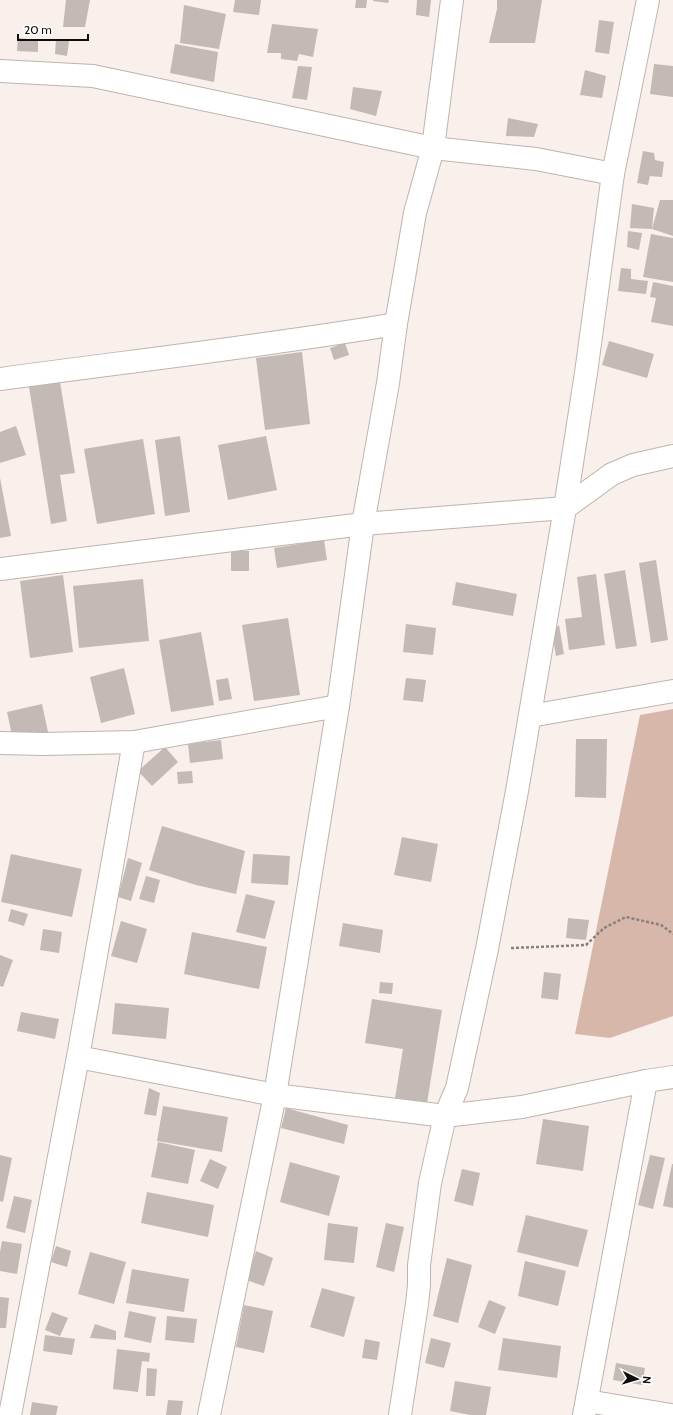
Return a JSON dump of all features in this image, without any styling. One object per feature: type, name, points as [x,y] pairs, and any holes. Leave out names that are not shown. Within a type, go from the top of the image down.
[{"type":"street","points":[[209,1415],[275,1095],[338,706],[363,524],[388,383],[414,213],[433,148],[452,0]]},
{"type":"street","points":[[400,1415],[418,1292],[419,1265],[430,1183],[445,1116],[457,1088],[487,949],[530,716],[586,373],[613,174],[648,0]]},
{"type":"street","points":[[0,71],[93,76],[433,148],[536,160],[613,174]]},
{"type":"street","points":[[0,379],[310,339],[396,324]]},
{"type":"street","points":[[0,570],[363,524],[565,508],[612,474],[633,465],[673,456]]},
{"type":"street","points":[[530,716],[673,691]]},
{"type":"street","points":[[0,743],[43,744],[134,742],[338,706]]},
{"type":"street","points":[[10,1415],[78,1057],[134,742]]},
{"type":"street","points":[[78,1057],[275,1095],[445,1116],[522,1108],[646,1081],[673,1077]]},
{"type":"street","points":[[646,1081],[586,1408],[671,1415]]},
{"type":"path","points":[[487,949],[586,945],[604,928],[626,917],[661,925],[673,934]]},
{"type":"shaded area","points":[[673,709],[673,1016],[610,1038],[575,1034],[640,715]]},
{"type":"building","points":[[66,0],[90,0],[85,27],[63,27]]},
{"type":"building","points":[[235,0],[261,0],[259,15],[233,12]]},
{"type":"building","points":[[356,0],[367,0],[366,8],[355,8]]},
{"type":"building","points":[[373,0],[389,0],[388,3]]},
{"type":"building","points":[[417,0],[431,0],[429,17],[416,15]]},
{"type":"building","points":[[497,0],[542,0],[535,43],[489,43],[497,9]]},
{"type":"building","points":[[184,5],[226,14],[219,49],[180,43]]},
{"type":"building","points":[[599,20],[614,22],[609,54],[595,52]]},
{"type":"building","points":[[272,24],[318,29],[313,57],[299,54],[297,61],[281,59],[281,53],[267,53]]},
{"type":"building","points":[[18,38],[38,40],[38,52],[17,51]]},
{"type":"building","points":[[56,39],[69,41],[67,56],[55,54]]},
{"type":"building","points":[[175,44],[218,52],[214,82],[170,73]]},
{"type":"building","points":[[654,64],[673,66],[673,97],[650,94]]},
{"type":"building","points":[[298,66],[312,67],[307,100],[292,98]]},
{"type":"building","points":[[585,70],[606,76],[602,98],[580,95]]},
{"type":"building","points":[[353,87],[382,91],[376,116],[350,109]]},
{"type":"building","points":[[508,118],[538,124],[534,137],[506,136]]},
{"type":"building","points":[[643,151],[654,153],[655,160],[664,162],[662,177],[650,176],[648,185],[637,183]]},
{"type":"building","points":[[660,200],[673,200],[673,236],[652,229]]},
{"type":"building","points":[[632,204],[654,208],[652,229],[630,228]]},
{"type":"building","points":[[628,231],[642,233],[639,250],[627,247]]},
{"type":"building","points":[[651,234],[673,238],[673,282],[643,277]]},
{"type":"building","points":[[621,268],[631,269],[631,279],[648,281],[646,294],[618,291]]},
{"type":"building","points":[[653,282],[673,286],[673,326],[651,322],[656,298],[650,297]]},
{"type":"building","points":[[609,341],[654,354],[647,378],[602,365]]},
{"type":"building","points":[[345,343],[349,355],[334,360],[330,348]]},
{"type":"building","points":[[302,352],[310,424],[265,430],[256,358]]},
{"type":"building","points":[[60,382],[75,473],[60,475],[67,521],[51,524],[29,387]]},
{"type":"building","points":[[16,426],[26,455],[0,463],[0,432]]},
{"type":"building","points":[[180,436],[190,512],[165,516],[155,440]]},
{"type":"building","points":[[266,436],[277,490],[228,500],[218,445]]},
{"type":"building","points":[[143,439],[155,514],[97,524],[84,449]]},
{"type":"building","points":[[0,478],[11,536],[0,538]]},
{"type":"building","points":[[324,540],[327,560],[277,568],[274,548]]},
{"type":"building","points":[[231,551],[249,551],[249,571],[231,571]]},
{"type":"building","points":[[656,560],[668,640],[651,643],[639,563]]},
{"type":"building","points":[[625,570],[637,646],[616,649],[604,574]]},
{"type":"building","points":[[596,574],[605,645],[569,650],[565,619],[582,617],[577,577]]},
{"type":"building","points":[[63,575],[73,652],[30,658],[20,581]]},
{"type":"building","points":[[143,579],[149,641],[79,648],[73,586]]},
{"type":"building","points":[[456,582],[517,594],[513,616],[452,605]]},
{"type":"building","points":[[288,618],[300,695],[254,701],[242,625]]},
{"type":"building","points":[[406,624],[436,628],[433,655],[403,652]]},
{"type":"building","points":[[559,625],[564,654],[556,656],[552,632]]},
{"type":"building","points":[[201,632],[214,705],[171,712],[159,640]]},
{"type":"building","points":[[124,668],[135,714],[101,723],[90,677]]},
{"type":"building","points":[[228,678],[232,699],[219,701],[216,680]]},
{"type":"building","points":[[406,678],[426,680],[423,702],[403,700]]},
{"type":"building","points":[[42,704],[48,732],[13,740],[7,712]]},
{"type":"building","points":[[576,739],[607,739],[606,798],[575,797]]},
{"type":"building","points":[[221,740],[223,759],[190,763],[188,744]]},
{"type":"building","points":[[165,747],[178,762],[152,786],[138,771]]},
{"type":"building","points":[[192,771],[193,783],[178,784],[177,772]]},
{"type":"building","points":[[162,826],[245,851],[236,894],[196,885],[149,870]]},
{"type":"building","points":[[402,837],[438,844],[431,882],[394,875]]},
{"type":"building","points":[[11,854],[82,869],[72,917],[1,902]]},
{"type":"building","points":[[253,854],[290,856],[288,885],[251,883]]},
{"type":"building","points":[[128,858],[142,863],[131,901],[118,897]]},
{"type":"building","points":[[146,876],[160,880],[154,903],[139,899]]},
{"type":"building","points":[[246,894],[275,901],[265,939],[236,932]]},
{"type":"building","points":[[11,909],[28,914],[24,926],[8,921]]},
{"type":"building","points":[[568,918],[589,920],[586,940],[566,938]]},
{"type":"building","points":[[121,921],[147,929],[137,963],[111,956]]},
{"type":"building","points":[[343,923],[383,930],[380,953],[339,946]]},
{"type":"building","points":[[43,929],[62,932],[59,953],[40,950]]},
{"type":"building","points":[[192,932],[267,947],[259,989],[184,974]]},
{"type":"building","points":[[0,955],[13,960],[3,987],[0,986]]},
{"type":"building","points":[[544,972],[561,974],[558,1000],[541,998]]},
{"type":"building","points":[[380,982],[393,983],[392,994],[379,993]]},
{"type":"building","points":[[372,999],[442,1010],[427,1103],[395,1098],[403,1049],[365,1043]]},
{"type":"building","points":[[115,1003],[169,1008],[166,1039],[112,1034]]},
{"type":"building","points":[[21,1012],[59,1019],[55,1039],[17,1031]]},
{"type":"building","points":[[149,1088],[160,1093],[156,1116],[144,1114]]},
{"type":"building","points":[[163,1106],[228,1117],[222,1152],[157,1141]]},
{"type":"building","points":[[286,1108],[348,1125],[344,1144],[281,1128]]},
{"type":"building","points":[[543,1119],[589,1126],[583,1171],[536,1164]]},
{"type":"building","points":[[158,1142],[195,1150],[188,1184],[151,1177]]},
{"type":"building","points":[[0,1155],[12,1158],[3,1202],[0,1201]]},
{"type":"building","points":[[650,1155],[665,1158],[653,1209],[638,1205]]},
{"type":"building","points":[[210,1159],[227,1167],[218,1189],[200,1181]]},
{"type":"building","points":[[290,1162],[340,1176],[329,1216],[280,1202]]},
{"type":"building","points":[[673,1164],[673,1208],[663,1206]]},
{"type":"building","points":[[462,1169],[480,1173],[473,1206],[454,1201]]},
{"type":"building","points":[[147,1192],[214,1205],[208,1237],[141,1223]]},
{"type":"building","points":[[14,1196],[32,1200],[25,1233],[6,1228]]},
{"type":"building","points":[[526,1215],[588,1230],[578,1267],[517,1252]]},
{"type":"building","points":[[328,1223],[358,1227],[354,1263],[324,1260]]},
{"type":"building","points":[[386,1223],[404,1227],[394,1272],[376,1267]]},
{"type":"building","points":[[2,1241],[22,1244],[17,1274],[0,1271],[0,1252]]},
{"type":"building","points":[[56,1246],[71,1251],[67,1267],[51,1262]]},
{"type":"building","points":[[256,1251],[273,1258],[264,1286],[246,1280]]},
{"type":"building","points":[[90,1252],[126,1262],[114,1304],[78,1294]]},
{"type":"building","points":[[447,1258],[472,1265],[458,1323],[433,1316]]},
{"type":"building","points":[[525,1261],[566,1271],[558,1306],[518,1296]]},
{"type":"building","points":[[132,1269],[189,1279],[184,1312],[126,1303]]},
{"type":"building","points":[[322,1288],[355,1297],[344,1337],[310,1327]]},
{"type":"building","points":[[0,1297],[9,1298],[6,1328],[0,1328]]},
{"type":"building","points":[[489,1300],[506,1307],[495,1334],[478,1327]]},
{"type":"building","points":[[244,1305],[273,1311],[264,1353],[236,1347]]},
{"type":"building","points":[[129,1311],[156,1317],[151,1343],[124,1337]]},
{"type":"building","points":[[52,1312],[68,1318],[60,1336],[45,1330]]},
{"type":"building","points":[[167,1316],[197,1319],[194,1343],[165,1340]]},
{"type":"building","points":[[95,1324],[116,1331],[116,1340],[90,1338]]},
{"type":"building","points":[[45,1335],[75,1339],[72,1355],[43,1351]]},
{"type":"building","points":[[431,1338],[451,1343],[444,1368],[425,1363]]},
{"type":"building","points":[[503,1338],[561,1346],[557,1378],[498,1370]]},
{"type":"building","points":[[365,1339],[380,1342],[377,1360],[362,1358]]},
{"type":"building","points":[[117,1349],[150,1353],[149,1362],[142,1361],[138,1392],[113,1389]]},
{"type":"building","points":[[616,1363],[645,1368],[642,1385],[613,1380]]},
{"type":"building","points":[[147,1368],[157,1369],[155,1396],[146,1396]]},
{"type":"building","points":[[455,1381],[491,1387],[486,1415],[470,1415],[450,1411]]},
{"type":"building","points":[[168,1400],[183,1401],[181,1415],[166,1415]]},
{"type":"building","points":[[32,1402],[58,1406],[56,1415],[30,1415]]}]
